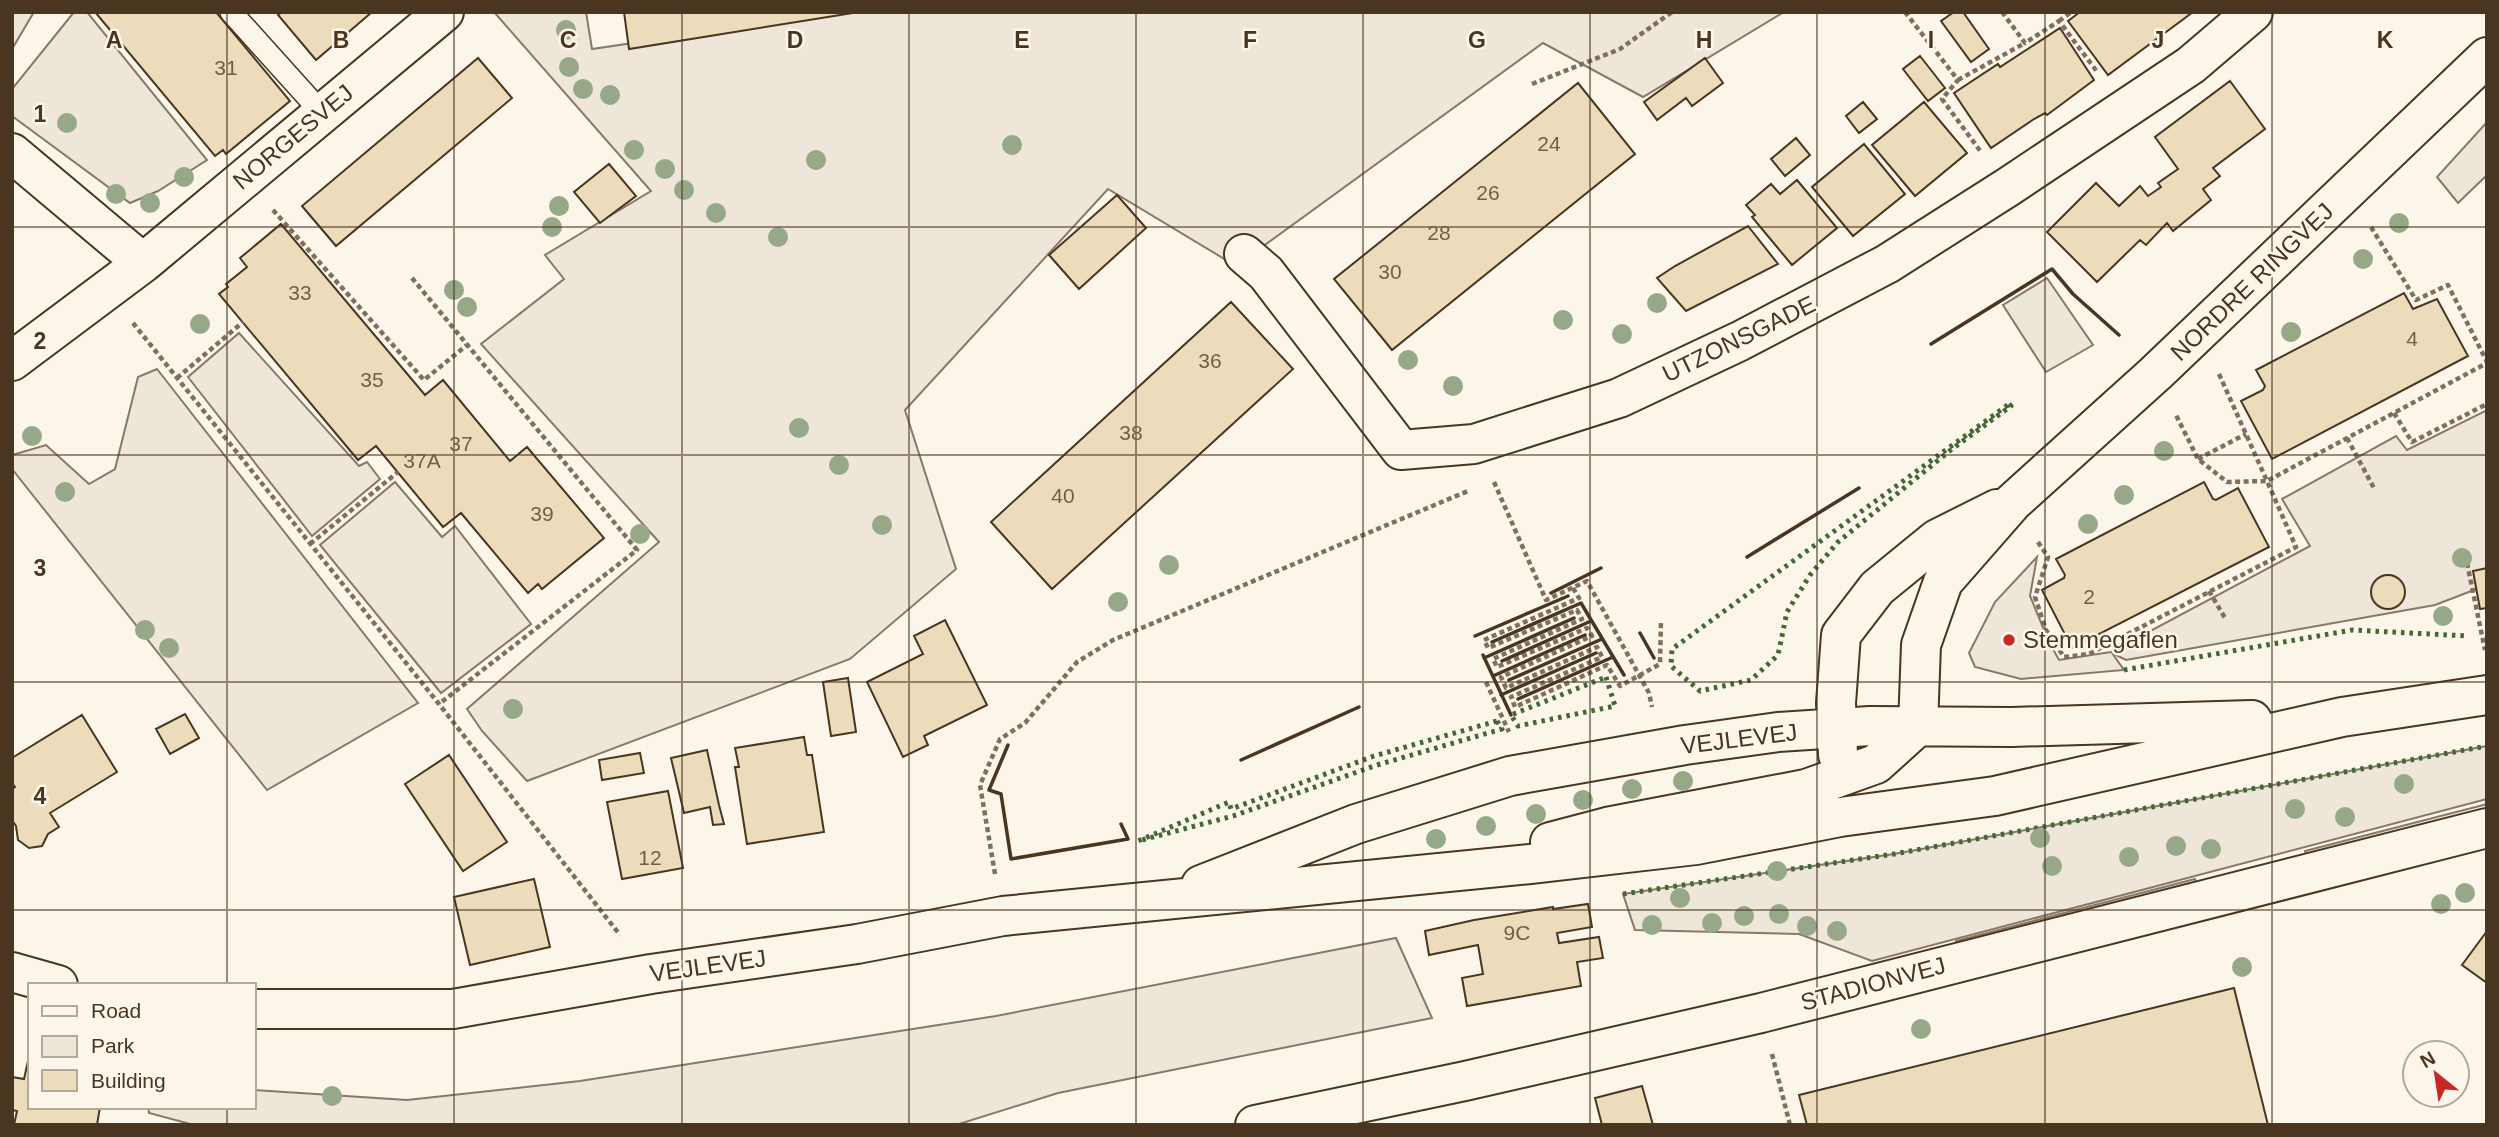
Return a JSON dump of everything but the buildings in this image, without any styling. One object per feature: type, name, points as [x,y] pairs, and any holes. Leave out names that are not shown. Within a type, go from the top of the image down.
[{"type":"main road","name":"NORGESVEJ","points":[[12,361],[143,262],[444,12]]},
{"type":"main road","name":"UTZONSGADE","points":[[1244,254],[1266,273],[1401,450],[1474,444],[1619,398],[1740,341],[1887,264],[2191,65],[2253,12]]},
{"type":"main road","name":"NORDRE RINGVEJ","points":[[1918,726],[1921,645],[1943,582],[2013,502],[2156,373],[2487,57]]},
{"type":"main road","points":[[12,152],[143,262]]},
{"type":"main road","name":"NORDRE RINGVEJ","points":[[1840,817],[1837,668],[1841,635],[1877,588],[1937,539],[2013,502]]},
{"type":"main road","name":"VEJLEVEJ","points":[[256,1009],[453,1009],[651,974],[857,944],[1003,916],[1426,875],[1696,845],[1840,817],[1996,796],[2342,717],[2487,695]]},
{"type":"main road","name":"VEJLEVEJ","points":[[1161,901],[1356,824],[1521,775],[1685,745],[1778,732],[1837,729],[2012,727],[2342,717]]},
{"type":"main road","points":[[1426,875],[1607,827],[1806,789],[1876,764],[1918,726]]},
{"type":"main road","name":"STADIONVEJ","points":[[1255,1125],[1465,1081],[1761,1013],[2487,828]]},
{"type":"main road","points":[[12,972],[51,983]]},
{"type":"lane","points":[[231,12],[322,113]]},
{"type":"path","points":[[1532,84],[1620,49],[1672,12]]},
{"type":"path","points":[[1905,12],[1958,80]]},
{"type":"path","points":[[2002,12],[2025,43]]},
{"type":"path","points":[[2008,187],[1942,99],[1958,80],[2025,43],[2071,12]]},
{"type":"path","points":[[2059,21],[2123,109]]},
{"type":"path","points":[[244,178],[424,380],[467,345]]},
{"type":"path","points":[[2246,434],[2198,459],[2227,482],[2267,481],[2487,362],[2448,285],[2416,300],[2376,235]]},
{"type":"path","points":[[412,278],[636,550],[439,704]]},
{"type":"path","points":[[106,290],[439,704],[651,974]]},
{"type":"path","points":[[177,378],[243,322]]},
{"type":"path","points":[[2041,548],[2048,557],[2035,597],[2046,630],[2064,657],[2089,654],[2296,547],[2231,402]]},
{"type":"path","points":[[2394,413],[2412,442],[2487,404]]},
{"type":"path","points":[[2347,438],[2375,490]]},
{"type":"path","points":[[1474,444],[1546,600],[1587,581],[1632,662]]},
{"type":"path","points":[[310,544],[398,472]]},
{"type":"path","points":[[1003,916],[980,785],[1000,739],[1026,723],[1077,662],[1113,640],[1493,481]]},
{"type":"path","points":[[2467,563],[2487,658]]},
{"type":"path","points":[[1573,587],[1579,598],[1484,640],[1488,648],[1577,610],[1582,620],[1493,659],[1497,667],[1587,628],[1592,636],[1501,677],[1506,688],[1597,647],[1602,657],[1511,697],[1515,707],[1607,665],[1620,686],[1661,664],[1661,620]]},
{"type":"path","points":[[2209,591],[2225,618]]},
{"type":"path","points":[[1486,682],[1507,723],[1521,775]]},
{"type":"path","points":[[1761,1013],[1790,1125]]},
{"type":"green space","points":[[12,12],[34,12],[12,49]]},
{"type":"green space","points":[[74,12],[87,12],[207,160],[158,191],[130,203],[12,116],[12,89]]},
{"type":"green space","points":[[494,12],[586,12],[592,49],[842,12],[1784,12],[1643,97],[1543,43],[1236,266],[1108,189],[905,410],[956,569],[850,659],[527,781],[482,731],[467,709],[659,542],[481,344],[564,279],[545,255],[651,191]]},
{"type":"green space","points":[[239,333],[359,466],[367,462],[380,479],[312,536],[188,377]]},
{"type":"green space","points":[[157,369],[418,703],[267,790],[12,469],[12,455],[46,445],[89,484],[115,469],[138,377]]},
{"type":"green space","points":[[2487,410],[2487,585],[2435,605],[2126,660],[2112,653],[2124,670],[2021,679],[1975,667],[1969,653],[1995,602],[2037,557],[2030,596],[2059,660],[2111,652],[2310,546],[2282,499],[2396,436],[2407,450]]},
{"type":"green space","points":[[395,482],[442,537],[455,526],[531,624],[441,693],[320,545]]},
{"type":"green space","points":[[2487,746],[2487,799],[1872,961],[1799,934],[1635,930],[1623,894],[1894,854]]},
{"type":"green space","points":[[1396,938],[1432,1018],[1058,1093],[956,1125],[194,1125],[149,1113],[148,1109],[256,1109],[256,1090],[407,1100],[580,1081],[996,1016]]},
{"type":"shaded area","points":[[2487,122],[2487,175],[2458,203],[2437,177]]},
{"type":"shaded area","points":[[2047,278],[2093,345],[2046,372],[2003,305]]},
{"type":"shaded area","points":[[2487,804],[2487,817],[2309,863],[2305,851]]},
{"type":"shaded area","points":[[2195,879],[2199,891],[1960,953],[1956,941]]},
{"type":"hedge","points":[[2009,404],[2011,406],[1952,449],[1838,542],[1810,575],[1787,612],[1778,655],[1751,680],[1700,691],[1671,666],[1672,649],[2009,404]]},
{"type":"hedge","points":[[2124,670],[2352,630],[2468,636]]},
{"type":"hedge","points":[[1606,677],[1615,706],[1518,726],[1511,715],[1606,677]]},
{"type":"hedge","points":[[1497,721],[1502,729],[1377,765],[1233,816],[1138,841],[1229,802],[1231,809],[1374,756],[1497,721]]},
{"type":"hedge","points":[[1623,894],[1894,854],[2487,746]]},
{"type":"wall","points":[[1931,344],[2052,269],[2073,294],[2119,335]]},
{"type":"wall","points":[[1747,557],[1859,488]]},
{"type":"wall","points":[[1551,593],[1601,568]]},
{"type":"wall","points":[[1475,636],[1568,596]]},
{"type":"wall","points":[[1492,642],[1581,603],[1624,675]]},
{"type":"wall","points":[[1484,658],[1574,618]]},
{"type":"wall","points":[[1502,661],[1591,621]]},
{"type":"wall","points":[[1640,633],[1654,658]]},
{"type":"wall","points":[[1493,676],[1585,635]]},
{"type":"wall","points":[[1509,680],[1602,639]]},
{"type":"wall","points":[[1501,695],[1596,653]]},
{"type":"wall","points":[[1483,655],[1511,715]]},
{"type":"wall","points":[[1518,699],[1613,657]]},
{"type":"wall","points":[[1241,760],[1359,707]]},
{"type":"wall","points":[[1008,745],[989,790],[1001,794],[1011,859],[1128,839],[1121,824]]},
{"type":"place","name":"Stemmegaflen","points":[[2009,640]]}]
